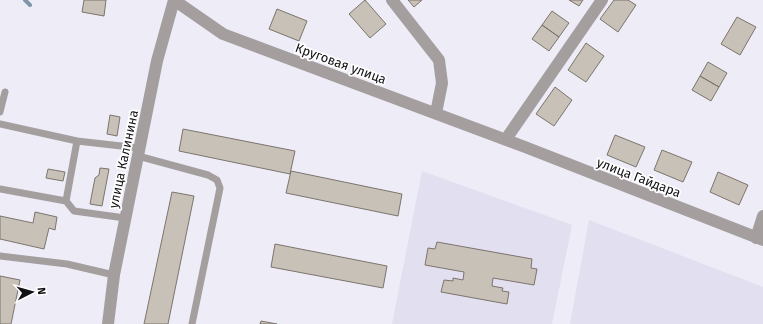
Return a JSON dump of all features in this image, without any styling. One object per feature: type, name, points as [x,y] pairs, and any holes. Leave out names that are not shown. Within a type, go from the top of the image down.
[{"type":"street","name":"Круговая улица","points":[[174,0],[223,34],[506,139]]},
{"type":"street","name":"улица Калинина","points":[[108,324],[114,275],[125,218],[157,61],[174,0]]},
{"type":"street","points":[[392,0],[439,60],[442,83],[436,113]]},
{"type":"street","points":[[506,139],[602,0]]},
{"type":"street","name":"улица Гайдара","points":[[506,139],[760,239]]},
{"type":"street","points":[[760,239],[763,216]]},
{"type":"lane","points":[[0,112],[5,92]]},
{"type":"lane","points":[[0,124],[77,141],[139,152],[208,175],[217,180],[220,188],[192,324]]},
{"type":"lane","points":[[66,201],[77,141]]},
{"type":"lane","points":[[0,189],[66,201],[74,211],[125,218]]},
{"type":"lane","points":[[0,256],[67,264],[114,275]]},
{"type":"shaded area","points":[[422,171],[572,225],[552,324],[392,324]]},
{"type":"shaded area","points":[[589,220],[763,287],[763,324],[570,324]]},
{"type":"building","points":[[84,0],[106,0],[104,16],[82,12]]},
{"type":"building","points":[[365,0],[386,24],[370,38],[349,14]]},
{"type":"building","points":[[408,0],[422,0],[414,7]]},
{"type":"building","points":[[569,0],[583,0],[579,6]]},
{"type":"building","points":[[614,0],[628,0],[636,5],[618,32],[600,19]]},
{"type":"building","points":[[277,9],[307,21],[299,41],[269,29]]},
{"type":"building","points":[[552,11],[569,23],[559,37],[542,25]]},
{"type":"building","points":[[737,17],[756,27],[740,55],[721,44]]},
{"type":"building","points":[[542,25],[559,37],[549,51],[532,39]]},
{"type":"building","points":[[586,43],[604,56],[586,82],[568,70]]},
{"type":"building","points":[[708,62],[727,73],[719,87],[700,76]]},
{"type":"building","points":[[700,76],[719,87],[711,101],[692,90]]},
{"type":"building","points":[[555,87],[572,100],[554,126],[536,114]]},
{"type":"building","points":[[110,115],[120,117],[117,136],[107,134]]},
{"type":"building","points":[[183,129],[295,151],[290,174],[179,151]]},
{"type":"building","points":[[615,135],[645,147],[636,167],[607,155]]},
{"type":"building","points":[[662,150],[692,162],[683,182],[654,170]]},
{"type":"building","points":[[100,168],[109,169],[102,206],[90,204],[95,178],[99,175]]},
{"type":"building","points":[[48,169],[65,172],[63,181],[46,178]]},
{"type":"building","points":[[291,171],[402,194],[398,216],[286,193]]},
{"type":"building","points":[[718,172],[748,185],[739,205],[710,192]]},
{"type":"building","points":[[172,192],[194,196],[168,324],[144,324]]},
{"type":"building","points":[[35,212],[57,217],[55,230],[49,228],[44,249],[0,239],[0,216],[33,223]]},
{"type":"building","points":[[437,242],[532,259],[531,268],[537,269],[534,285],[493,278],[492,286],[503,288],[502,291],[509,292],[507,304],[441,292],[444,280],[453,281],[453,278],[463,280],[464,272],[425,265],[428,248],[435,249]]},
{"type":"building","points":[[275,244],[387,266],[383,288],[271,267]]},
{"type":"building","points":[[0,276],[20,280],[11,324],[0,324]]},
{"type":"building","points":[[261,321],[277,324],[260,324]]},
{"type":"waterway","points":[[25,0],[30,5]]}]
